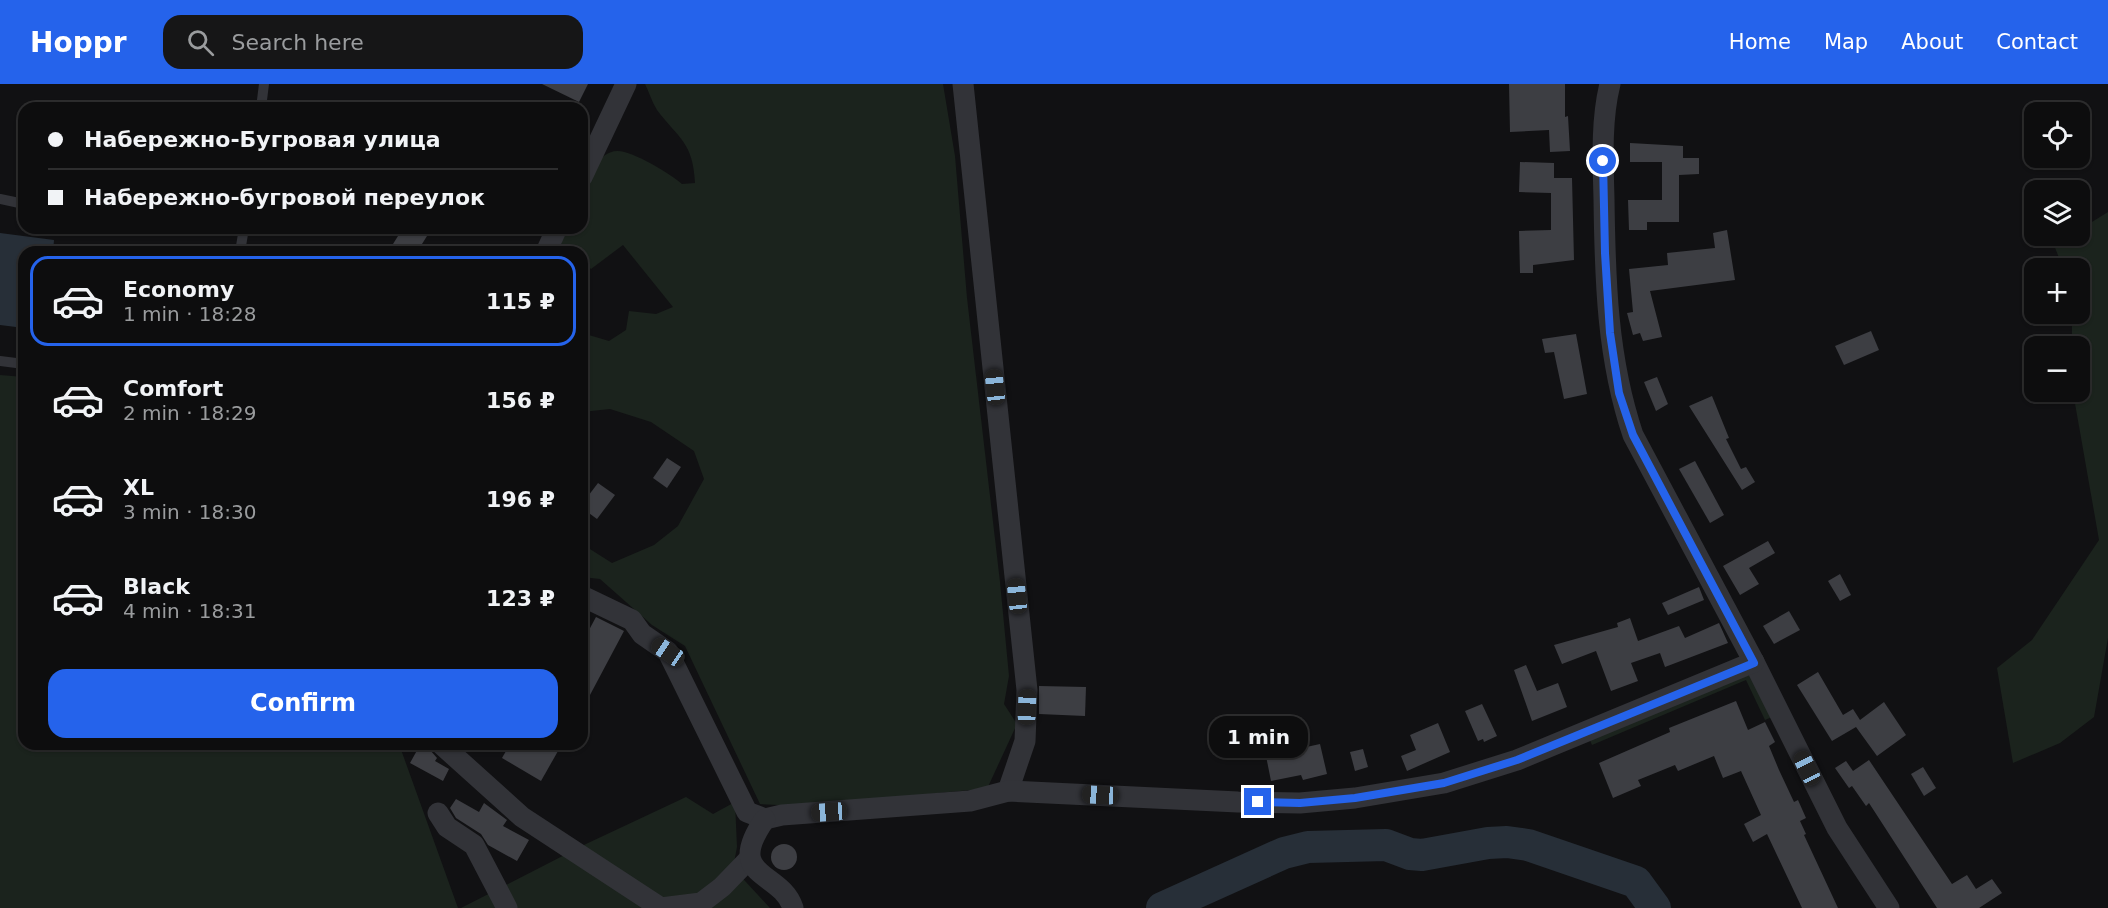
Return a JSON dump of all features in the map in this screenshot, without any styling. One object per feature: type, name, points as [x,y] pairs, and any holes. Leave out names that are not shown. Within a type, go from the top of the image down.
[{"type":"street","points":[[588,164],[626,84]]},
{"type":"street","points":[[963,84],[1027,690],[1025,741],[1008,791]]},
{"type":"street","points":[[1610,84],[1603,161],[1605,253],[1611,353],[1619,393],[1633,435],[1754,663],[1837,828],[1889,908]]},
{"type":"street","points":[[588,600],[632,620],[642,634],[668,652],[747,812],[765,819],[782,815],[970,801],[1008,791],[1238,802],[1300,803],[1355,798],[1444,783],[1517,760],[1754,663]]},
{"type":"street","points":[[448,750],[522,817],[661,908],[701,903],[722,887],[750,858]]},
{"type":"street","points":[[438,813],[447,827],[474,845],[507,908]]},
{"type":"street","points":[[765,819],[752,837],[750,858],[759,874],[790,899],[793,908]]},
{"type":"lane","points":[[262,102],[264,84]]},
{"type":"lane","points":[[0,199],[18,203]]},
{"type":"lane","points":[[0,362],[18,364]]},
{"type":"shaded area","points":[[645,84],[943,84],[955,156],[967,298],[1000,582],[1009,676],[1004,704],[1017,724],[987,789],[817,805],[760,804],[685,646],[652,625],[600,579],[588,578],[588,548],[612,563],[654,545],[678,526],[704,479],[694,451],[651,422],[610,409],[588,411],[588,335],[609,341],[626,330],[629,311],[656,314],[673,307],[623,245],[591,269],[588,266],[588,246],[561,245],[563,234],[588,234],[588,176],[600,160],[611,152],[623,152],[641,158],[682,184],[695,183],[694,169],[684,142],[654,104]]},
{"type":"shaded area","points":[[2108,212],[2108,638],[2094,717],[2060,743],[2013,763],[1997,668],[2032,640],[2099,540],[2075,402],[2090,402],[2090,336],[2072,336],[2072,324],[2090,324],[2090,258],[2059,258],[2054,246],[2090,246],[2090,223]]},
{"type":"shaded area","points":[[0,233],[54,240],[54,246],[18,246],[18,327],[0,325]]},
{"type":"shaded area","points":[[0,375],[18,376],[18,750],[401,750],[458,908],[0,908]]},
{"type":"shaded area","points":[[1746,674],[1750,676],[1772,717],[1765,720],[1746,680],[1592,745],[1588,736]]},
{"type":"shaded area","points":[[686,797],[713,814],[735,802],[737,847],[733,868],[770,908],[461,908],[586,844]]},
{"type":"building","points":[[542,84],[588,84],[579,102]]},
{"type":"building","points":[[1509,84],[1565,84],[1565,117],[1568,116],[1570,151],[1550,152],[1549,130],[1510,132]]},
{"type":"building","points":[[1630,143],[1683,146],[1683,158],[1699,158],[1699,174],[1679,175],[1679,222],[1647,222],[1647,230],[1629,230],[1628,200],[1662,200],[1662,162],[1630,162]]},
{"type":"building","points":[[1520,162],[1554,163],[1554,178],[1572,178],[1574,260],[1533,265],[1533,273],[1520,273],[1519,231],[1551,230],[1551,193],[1519,192]]},
{"type":"building","points":[[1727,230],[1735,280],[1650,291],[1662,337],[1643,341],[1640,333],[1633,335],[1627,313],[1633,312],[1629,269],[1668,265],[1667,253],[1715,248],[1713,233]]},
{"type":"building","points":[[399,234],[428,234],[421,246],[392,246]]},
{"type":"building","points":[[1871,331],[1879,350],[1844,365],[1835,346]]},
{"type":"building","points":[[1576,334],[1587,394],[1564,399],[1554,352],[1545,353],[1542,339]]},
{"type":"building","points":[[1657,377],[1668,404],[1656,411],[1644,382]]},
{"type":"building","points":[[1712,396],[1729,438],[1726,439],[1741,469],[1746,467],[1755,482],[1742,490],[1689,406]]},
{"type":"building","points":[[667,458],[681,467],[667,488],[653,478]]},
{"type":"building","points":[[1695,461],[1724,515],[1710,523],[1679,469]]},
{"type":"building","points":[[598,483],[615,495],[597,519],[588,512],[588,496]]},
{"type":"building","points":[[1768,541],[1775,553],[1749,568],[1759,584],[1740,595],[1723,566]]},
{"type":"building","points":[[1840,574],[1851,595],[1840,601],[1828,581]]},
{"type":"building","points":[[1699,587],[1704,600],[1668,615],[1662,603]]},
{"type":"building","points":[[1789,611],[1800,630],[1774,644],[1763,626]]},
{"type":"building","points":[[596,617],[624,631],[588,699],[588,632]]},
{"type":"building","points":[[1630,618],[1638,641],[1679,626],[1685,638],[1719,623],[1728,643],[1665,667],[1660,653],[1631,663],[1638,681],[1611,691],[1596,651],[1562,664],[1554,645],[1618,627],[1617,623]]},
{"type":"building","points":[[1526,665],[1537,691],[1558,683],[1567,707],[1532,721],[1514,670]]},
{"type":"building","points":[[1818,672],[1843,715],[1853,709],[1860,720],[1884,702],[1906,735],[1877,756],[1856,727],[1832,741],[1797,685]]},
{"type":"building","points":[[1039,686],[1086,687],[1085,716],[1039,714]]},
{"type":"building","points":[[1736,701],[1748,730],[1765,722],[1775,742],[1769,746],[1794,802],[1798,800],[1806,818],[1800,821],[1806,834],[1804,835],[1838,908],[1802,908],[1767,834],[1753,842],[1744,824],[1761,815],[1741,771],[1723,778],[1714,756],[1678,771],[1675,765],[1638,780],[1641,786],[1613,798],[1599,763],[1670,732],[1669,728]]},
{"type":"building","points":[[1482,704],[1497,736],[1484,742],[1483,739],[1478,741],[1465,711]]},
{"type":"building","points":[[1244,721],[1251,742],[1235,747],[1228,726]]},
{"type":"building","points":[[1438,723],[1450,752],[1407,771],[1401,756],[1416,750],[1410,735]]},
{"type":"building","points":[[1320,744],[1327,774],[1303,780],[1301,775],[1271,781],[1266,756]]},
{"type":"building","points":[[1363,749],[1368,767],[1355,771],[1350,752]]},
{"type":"building","points":[[417,750],[430,750],[437,758],[435,761],[449,769],[443,781],[410,763]]},
{"type":"building","points":[[507,750],[559,750],[541,781],[502,758]]},
{"type":"building","points":[[1869,760],[1952,884],[1967,875],[1976,889],[1992,879],[2002,893],[1979,908],[1937,908],[1869,803],[1866,806],[1835,768],[1846,761],[1853,771]]},
{"type":"building","points":[[1923,767],[1936,788],[1924,796],[1911,774]]},
{"type":"building","points":[[456,799],[479,812],[484,803],[507,820],[503,826],[529,840],[517,861],[488,845],[481,834],[456,818],[450,808]]},
{"type":"building","points":[[784,844],[793,848],[797,857],[793,866],[784,870],[775,866],[771,857],[775,848]]},
{"type":"waterway","points":[[1162,908],[1284,853],[1308,847],[1386,845],[1410,854],[1422,855],[1488,843],[1507,842],[1528,845],[1636,882],[1655,908]]},
{"type":"route","points":[[1258,802],[1300,803],[1355,798],[1444,783],[1517,760],[1754,663],[1633,435],[1619,393],[1611,353],[1605,253],[1603,161]]}]
